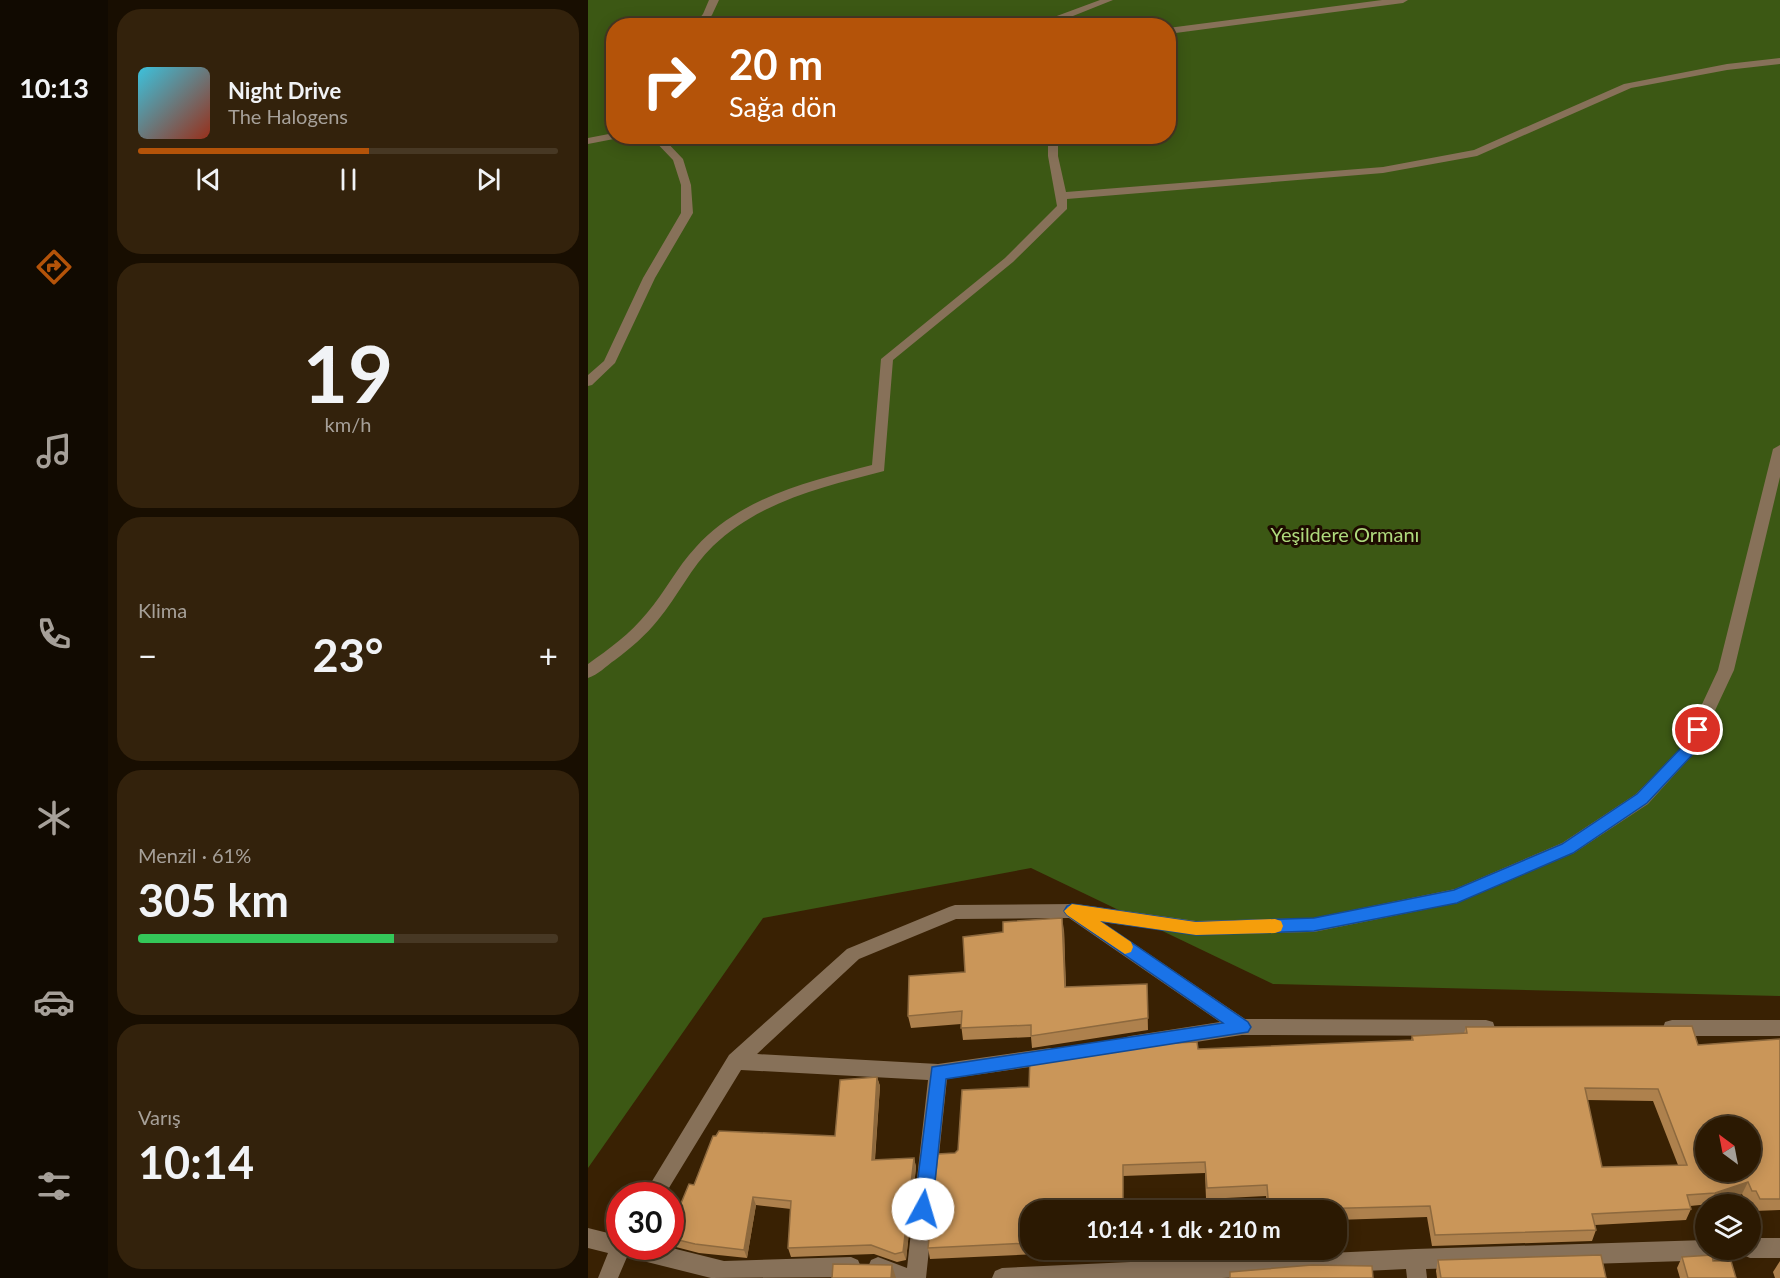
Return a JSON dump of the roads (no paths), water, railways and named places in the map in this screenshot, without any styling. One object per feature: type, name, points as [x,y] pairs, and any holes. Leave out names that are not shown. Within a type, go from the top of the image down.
[{"type":"street","points":[[704,18],[714,0]]},
{"type":"street","points":[[1058,18],[1088,0]]},
{"type":"street","points":[[1063,18],[1108,0]]},
{"type":"street","points":[[1176,30],[1403,0]]},
{"type":"street","points":[[1061,196],[1383,170],[1477,153],[1628,86],[1727,67],[1780,61]]},
{"type":"street","points":[[588,141],[606,138]]},
{"type":"street","points":[[588,382],[609,363],[649,278],[687,213],[686,185],[678,159],[664,144]]},
{"type":"street","points":[[588,672],[640,631],[708,543],[734,520],[772,499],[815,483],[879,468],[887,359],[1008,260],[1064,207],[1053,156],[1053,144]]},
{"type":"street","points":[[662,1182],[736,1061],[853,954],[955,912],[1072,911],[1196,928],[1314,925],[1457,896],[1568,848],[1642,799],[1688,751],[1726,670],[1780,450]]},
{"type":"street","points":[[1072,911],[1242,1027]]},
{"type":"street","points":[[1114,1046],[1242,1027],[1505,1028]]},
{"type":"street","points":[[1649,1028],[1780,1028]]},
{"type":"street","points":[[736,1061],[938,1072],[1067,1053]]},
{"type":"street","points":[[915,1278],[938,1072]]},
{"type":"street","points":[[588,1238],[606,1243]]},
{"type":"street","points":[[1761,1248],[1780,1248]]},
{"type":"street","points":[[1002,1278],[1416,1268],[1695,1251]]},
{"type":"street","points":[[608,1278],[616,1260]]},
{"type":"street","points":[[679,1260],[724,1270],[874,1266],[905,1278]]},
{"type":"park label","name":"Yeşildere Ormanı","points":[[1345,535]]}]
